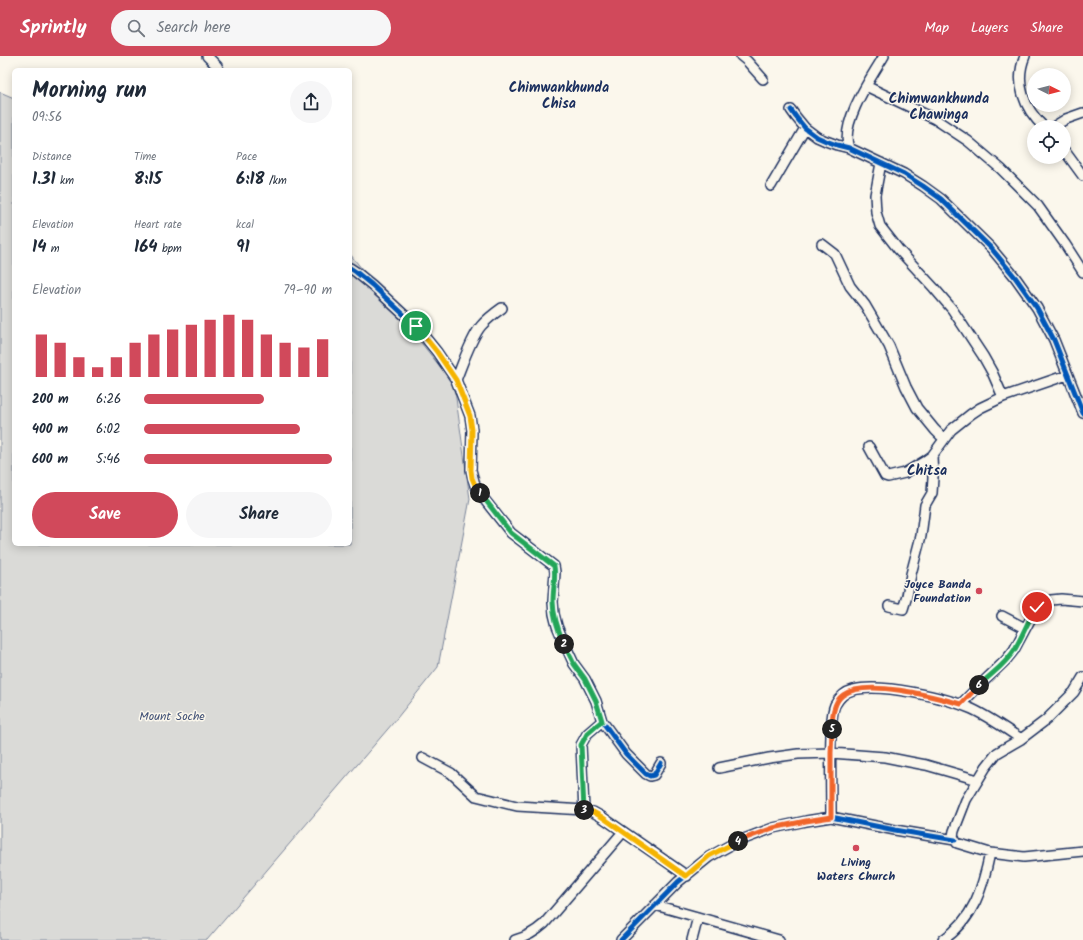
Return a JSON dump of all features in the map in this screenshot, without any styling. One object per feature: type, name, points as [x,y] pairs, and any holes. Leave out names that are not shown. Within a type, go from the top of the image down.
[{"type":"street","points":[[207,56],[218,68]]},
{"type":"street","points":[[741,56],[763,79]]},
{"type":"street","points":[[849,148],[847,135],[850,120],[866,86],[884,56]]},
{"type":"street","points":[[1025,56],[1021,67],[1020,81],[1023,97],[1032,115],[1037,120]]},
{"type":"street","points":[[866,86],[935,119],[968,141],[1001,169],[1038,206],[1083,272]]},
{"type":"street","points":[[791,110],[805,128],[826,142],[849,148],[904,174],[929,190],[941,199],[991,248],[1015,277],[1037,308],[1054,340],[1067,375],[1079,393],[1083,413]]},
{"type":"street","points":[[1064,120],[1083,113]]},
{"type":"street","points":[[771,186],[805,128]]},
{"type":"street","points":[[1071,160],[1083,176]]},
{"type":"street","points":[[881,163],[875,196],[876,212],[880,226],[898,249],[952,309],[984,356],[1003,397]]},
{"type":"street","points":[[822,244],[835,254],[850,286],[865,305],[889,346],[906,387],[917,408],[944,439]]},
{"type":"street","points":[[352,269],[372,285],[416,326],[437,352],[456,380],[470,416],[472,430],[471,470],[475,485],[511,533],[554,566],[553,602],[557,626],[574,664],[585,679],[596,701],[602,721],[626,754],[646,774],[650,776],[654,775],[661,762]]},
{"type":"street","points":[[456,380],[473,339],[480,327],[502,308]]},
{"type":"street","points":[[869,447],[885,476],[888,477],[905,473],[932,456],[951,430],[980,408],[1003,397],[1067,375]]},
{"type":"street","points":[[888,606],[903,609],[907,596],[922,529],[925,505],[932,493],[932,456]]},
{"type":"street","points":[[961,704],[1006,660],[1014,650],[1037,607],[1051,600],[1083,601]]},
{"type":"street","points":[[1002,616],[1025,628]]},
{"type":"street","points":[[954,840],[954,831],[966,800],[986,767],[998,753],[1021,739],[1046,720],[1074,692],[1083,678]]},
{"type":"street","points":[[831,817],[832,720],[835,706],[840,698],[854,690],[881,688],[913,692],[961,704],[988,717],[1021,739]]},
{"type":"street","points":[[1074,692],[1083,697]]},
{"type":"street","points":[[584,810],[581,745],[587,734],[602,721]]},
{"type":"street","points":[[719,768],[798,754],[831,753],[885,757],[926,765],[978,780]]},
{"type":"street","points":[[423,758],[451,773],[476,796],[517,806],[584,810],[593,812],[686,876]]},
{"type":"street","points":[[621,940],[655,905],[709,856],[736,842],[773,828],[806,821],[831,817],[954,840],[962,845],[990,853],[1024,857],[1083,851]]},
{"type":"street","points":[[515,940],[522,939],[535,933],[544,924],[623,832]]},
{"type":"street","points":[[943,940],[960,926],[970,914],[982,886],[990,853]]},
{"type":"street","points":[[655,905],[779,940]]},
{"type":"street","points":[[692,940],[698,917]]},
{"type":"green space","name":"Mount Soche","points":[[0,92],[12,97],[12,546],[352,546],[352,256],[454,384],[470,499],[438,667],[393,723],[207,940],[0,940]]},
{"type":"cycle path","points":[[791,110],[805,128],[817,137],[849,148],[904,174],[923,186],[941,199],[991,248],[1015,277],[1037,308],[1054,340],[1083,413]]},
{"type":"cycle path","points":[[352,269],[372,285],[416,326],[437,352],[456,380],[470,416],[472,430],[471,470],[475,485],[511,533],[554,566],[553,602],[557,626],[574,664],[585,679],[596,701],[602,721],[626,754],[646,774],[650,776],[654,775],[661,763]]},
{"type":"cycle path","points":[[621,940],[678,882],[709,857],[736,842],[773,828],[831,817],[955,840]]},
{"type":"place","name":"Joyce Banda Foundation","points":[[979,591]]},
{"type":"place","name":"Living Waters Church","points":[[856,848]]},
{"type":"district","name":"Chimwankhunda Chisa","points":[[559,96]]},
{"type":"district","name":"Chimwankhunda Chawinga","points":[[939,106]]},
{"type":"district","name":"Chitsa","points":[[927,470]]},
{"type":"route","points":[[416,326],[426,337],[456,380],[470,416],[472,430],[471,470],[475,485],[511,533],[554,566],[553,602],[555,620],[562,640],[574,664],[585,679],[596,701],[602,721],[587,734],[581,745],[584,810],[593,812],[602,817],[686,876],[709,856],[736,842],[773,828],[831,817],[832,720],[835,706],[843,695],[854,690],[881,688],[913,692],[961,704],[1006,660],[1014,650],[1037,607]]}]
